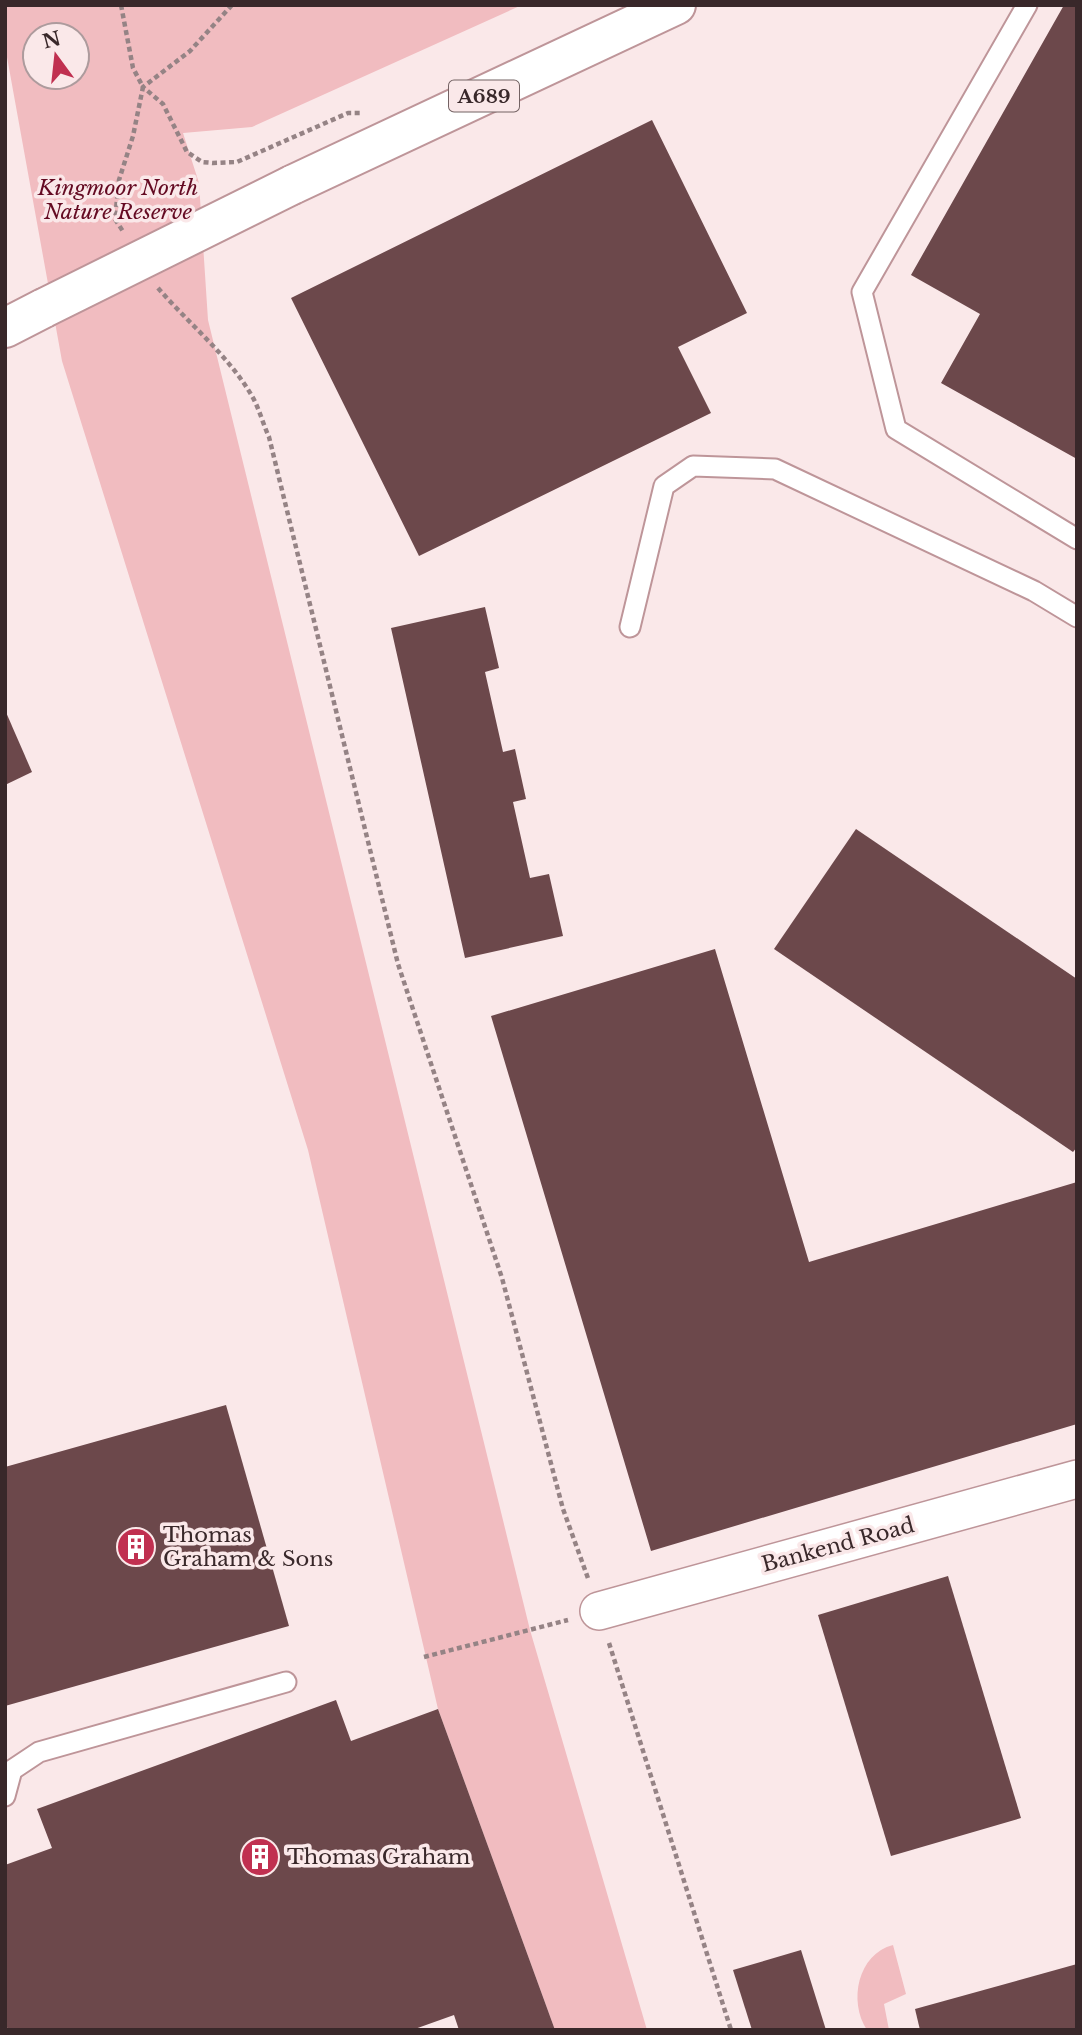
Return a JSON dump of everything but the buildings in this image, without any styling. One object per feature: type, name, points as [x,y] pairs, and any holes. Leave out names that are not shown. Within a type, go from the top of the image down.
[{"type":"highway","name":"A689","points":[[5,328],[292,186],[676,5]]},
{"type":"street","name":"Bankend Road","points":[[599,1611],[1077,1479]]},
{"type":"lane","points":[[1027,5],[862,292],[896,429],[1077,538]]},
{"type":"lane","points":[[630,627],[664,486],[693,466],[775,469],[1034,591],[1077,617]]},
{"type":"lane","points":[[5,1796],[12,1770],[39,1752],[286,1682]]},
{"type":"path","points":[[121,5],[132,68],[143,87],[163,104],[187,152],[202,162],[237,162],[348,113],[374,114]]},
{"type":"path","points":[[129,241],[115,219],[119,180],[133,136],[143,87],[190,51],[232,5]]},
{"type":"path","points":[[157,286],[231,368],[253,397],[269,437],[398,964],[502,1278],[563,1509],[599,1611],[731,2030]]},
{"type":"path","points":[[424,1657],[599,1611]]},
{"type":"green space","name":"Kingmoor North Nature Reserve","points":[[5,5],[522,5],[252,127],[183,133],[199,183],[208,320],[530,1630],[647,2030],[555,2030],[438,1709],[308,1150],[62,361],[5,46]]},
{"type":"green space","points":[[893,1945],[906,1994],[884,2004],[889,2030],[867,2030],[858,2006],[860,1980],[864,1968],[872,1958]]},
{"type":"place","name":"Thomas Graham & Sons","points":[[136,1547]]},
{"type":"place","name":"Thomas Graham","points":[[260,1857]]}]
